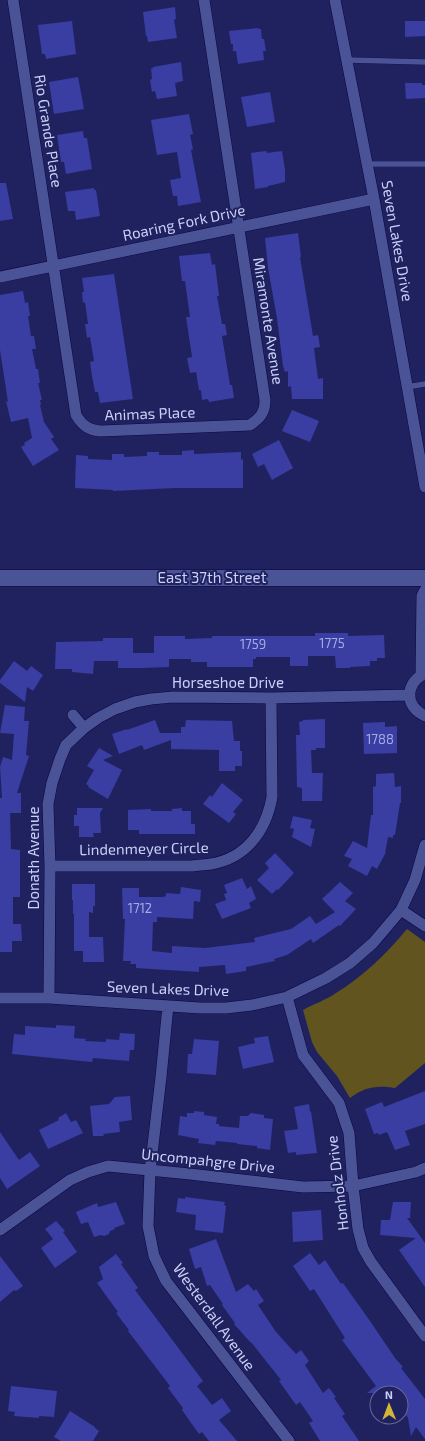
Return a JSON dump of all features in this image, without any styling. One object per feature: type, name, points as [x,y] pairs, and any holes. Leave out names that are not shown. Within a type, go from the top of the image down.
[{"type":"main road","name":"East 37th Street","points":[[0,578],[425,578]]},
{"type":"street","name":"Rio Grande Place","points":[[13,0],[53,266]]},
{"type":"street","points":[[204,0],[239,227]]},
{"type":"street","name":"Seven Lakes Drive","points":[[335,0],[368,164],[425,487]]},
{"type":"street","name":"Roaring Fork Drive","points":[[0,277],[374,199]]},
{"type":"street","name":"Miramonte Avenue","points":[[239,227],[265,400],[263,413],[260,418]]},
{"type":"street","name":"Animas Place","points":[[53,266],[76,415],[85,427],[92,430],[101,431],[242,425],[250,424],[260,418]]},
{"type":"street","points":[[425,590],[422,596],[423,674],[414,681],[410,695],[414,708],[425,716]]},
{"type":"street","name":"Horseshoe Drive","points":[[84,728],[98,718],[115,709],[134,702],[151,699],[173,697],[271,698],[410,695]]},
{"type":"street","name":"Lindenmeyer Circle","points":[[50,866],[192,866],[211,864],[227,860],[240,852],[260,832],[269,810],[272,797],[271,698]]},
{"type":"street","points":[[72,716],[84,728]]},
{"type":"street","name":"Donath Avenue","points":[[49,998],[50,866],[48,804],[52,783],[66,745],[84,728]]},
{"type":"street","name":"Seven Lakes Drive","points":[[0,998],[49,998],[200,1008],[226,1008],[252,1005],[287,997],[326,978],[350,963],[373,943],[401,910],[415,880],[425,845]]},
{"type":"street","points":[[401,910],[425,926]]},
{"type":"street","name":"Honholz Drive","points":[[287,997],[304,1055],[339,1103],[349,1133],[358,1229],[363,1248],[371,1262],[425,1336]]},
{"type":"street","name":"Westerdall Avenue","points":[[168,1006],[150,1171],[148,1226],[154,1256],[166,1281],[288,1441]]},
{"type":"street","name":"Uncompahgre Drive","points":[[1,1227],[70,1180],[88,1172],[108,1166],[303,1187],[353,1186],[416,1172],[425,1168]]},
{"type":"lane","points":[[347,60],[425,62]]},
{"type":"lane","points":[[368,164],[425,164]]},
{"type":"lane","points":[[407,387],[425,384]]},
{"type":"shaded area","points":[[407,929],[425,942],[425,1063],[395,1088],[376,1087],[366,1089],[350,1098],[337,1076],[317,1052],[312,1042],[303,1010],[324,1000],[365,972],[383,956]]},
{"type":"building","points":[[175,7],[176,19],[174,20],[177,38],[148,42],[143,12]]},
{"type":"building","points":[[72,21],[76,54],[46,59],[45,54],[42,54],[38,25]]},
{"type":"building","points":[[405,21],[425,21],[425,36],[405,37]]},
{"type":"building","points":[[261,29],[262,39],[264,39],[266,51],[263,51],[264,60],[238,64],[236,51],[233,51],[233,44],[231,44],[229,31]]},
{"type":"building","points":[[181,62],[183,81],[175,83],[177,96],[157,99],[155,91],[152,92],[150,80],[152,79],[151,69],[153,67]]},
{"type":"building","points":[[78,77],[84,109],[54,114],[49,82]]},
{"type":"building","points":[[405,83],[422,83],[422,85],[425,85],[425,98],[406,99]]},
{"type":"building","points":[[270,92],[275,122],[247,127],[241,97]]},
{"type":"building","points":[[189,114],[193,134],[190,135],[193,149],[191,150],[201,202],[178,206],[177,196],[173,196],[170,180],[181,178],[177,152],[157,155],[151,120]]},
{"type":"building","points":[[83,131],[84,138],[87,138],[92,169],[66,174],[64,162],[61,162],[57,135]]},
{"type":"building","points":[[266,151],[267,153],[282,151],[285,169],[285,182],[255,189],[251,153]]},
{"type":"building","points":[[0,183],[6,183],[13,219],[0,221]]},
{"type":"building","points":[[94,188],[94,190],[96,190],[100,216],[76,220],[75,211],[68,211],[65,192]]},
{"type":"building","points":[[298,233],[300,257],[313,336],[318,335],[320,347],[314,348],[318,379],[323,378],[323,399],[292,399],[291,386],[288,387],[288,371],[285,372],[283,366],[277,318],[268,268],[265,238]]},
{"type":"building","points":[[210,253],[212,265],[215,264],[219,296],[217,296],[222,324],[225,324],[227,335],[222,336],[230,385],[232,385],[234,397],[209,402],[208,399],[202,400],[196,372],[190,373],[187,358],[192,357],[186,317],[190,317],[185,281],[182,281],[179,256]]},
{"type":"building","points":[[114,274],[133,399],[100,403],[98,392],[95,392],[92,376],[90,362],[94,361],[90,337],[87,338],[85,324],[88,324],[85,302],[83,303],[82,292],[84,292],[82,278]]},
{"type":"building","points":[[23,291],[25,303],[28,302],[30,316],[28,316],[31,336],[34,336],[36,349],[32,349],[36,369],[38,369],[40,383],[38,383],[42,400],[40,400],[40,405],[44,422],[54,437],[51,439],[59,450],[33,466],[21,447],[32,438],[28,418],[11,422],[6,401],[8,402],[0,350],[0,295]]},
{"type":"building","points":[[292,410],[319,421],[310,442],[282,431]]},
{"type":"building","points":[[279,440],[293,468],[272,480],[264,464],[258,467],[252,454]]},
{"type":"building","points":[[194,450],[194,454],[241,452],[241,460],[243,459],[243,488],[175,488],[113,491],[75,488],[76,455],[88,456],[88,459],[112,460],[112,454],[124,454],[124,457],[147,456],[147,452],[159,452],[159,455],[182,455],[182,451]]},
{"type":"building","points":[[315,633],[348,633],[348,636],[384,635],[385,658],[377,658],[377,661],[370,661],[370,666],[350,668],[336,668],[335,656],[308,656],[308,666],[290,666],[290,657],[256,657],[256,659],[253,659],[253,667],[207,667],[207,662],[191,662],[191,659],[169,659],[169,667],[141,668],[118,668],[118,661],[94,661],[93,674],[72,672],[72,669],[55,669],[56,642],[103,641],[103,638],[133,638],[133,653],[154,653],[154,636],[185,636],[185,639],[212,638],[212,636],[315,636]]},
{"type":"building","points":[[14,661],[27,671],[31,666],[43,675],[33,691],[27,687],[25,702],[0,683],[0,680]]},
{"type":"building","points":[[5,705],[25,707],[24,721],[29,721],[26,755],[29,756],[17,793],[21,793],[21,813],[10,813],[11,849],[20,850],[20,897],[13,897],[13,924],[21,924],[22,941],[12,941],[12,952],[0,952],[0,798],[2,798],[0,767],[3,757],[12,760],[14,734],[0,733]]},
{"type":"building","points":[[325,719],[325,748],[316,748],[316,750],[311,750],[312,773],[323,773],[322,801],[302,801],[302,788],[297,787],[296,735],[300,735],[299,722],[303,720]]},
{"type":"building","points":[[155,720],[160,733],[181,733],[181,727],[185,727],[186,720],[232,721],[234,741],[240,741],[242,766],[235,766],[235,771],[219,771],[219,750],[171,749],[171,740],[144,750],[142,745],[119,754],[112,734]]},
{"type":"building","points":[[385,722],[385,727],[397,726],[397,753],[364,754],[363,723]]},
{"type":"building","points":[[99,748],[113,756],[103,760],[122,770],[108,799],[88,787],[89,786],[86,784],[94,770],[87,766]]},
{"type":"building","points":[[394,773],[395,787],[401,786],[401,803],[395,835],[393,835],[393,838],[388,837],[385,854],[377,869],[372,866],[367,876],[348,866],[352,859],[344,856],[353,841],[367,848],[371,815],[373,815],[373,787],[376,786],[376,774]]},
{"type":"building","points":[[222,783],[243,800],[233,812],[236,814],[229,823],[203,804],[210,795],[212,797]]},
{"type":"building","points":[[77,808],[103,808],[100,813],[101,833],[93,833],[94,837],[79,837],[79,826],[74,826],[74,815],[77,815]]},
{"type":"building","points":[[182,808],[182,811],[191,811],[191,824],[195,824],[195,834],[139,834],[139,830],[128,830],[128,810],[151,809],[151,811],[172,811],[172,809]]},
{"type":"building","points":[[293,816],[312,820],[310,828],[315,829],[311,847],[292,837],[294,829],[290,828]]},
{"type":"building","points":[[275,853],[294,873],[278,890],[277,889],[272,894],[257,880],[269,868],[265,863]]},
{"type":"building","points":[[242,878],[247,889],[251,886],[256,899],[249,903],[251,908],[222,919],[215,904],[226,900],[224,894],[227,893],[224,885]]},
{"type":"building","points":[[340,882],[353,893],[345,901],[356,909],[340,926],[339,925],[313,943],[311,939],[287,955],[274,959],[275,961],[246,967],[246,971],[226,974],[225,965],[199,967],[199,972],[136,968],[136,964],[130,964],[131,961],[123,961],[125,919],[123,919],[122,888],[139,888],[139,897],[163,897],[166,896],[166,893],[180,894],[181,887],[201,890],[200,902],[194,901],[193,919],[157,917],[157,922],[153,922],[152,951],[172,953],[172,946],[205,948],[255,942],[254,938],[291,929],[310,916],[316,924],[335,912],[322,899]]},
{"type":"building","points":[[72,884],[95,884],[95,906],[93,906],[93,913],[89,912],[89,937],[103,937],[104,962],[83,962],[83,951],[74,951]]},
{"type":"building","points":[[56,1025],[75,1026],[74,1038],[86,1039],[85,1041],[106,1042],[106,1039],[119,1040],[120,1033],[135,1034],[134,1050],[130,1050],[129,1061],[93,1058],[92,1062],[12,1054],[14,1034],[25,1035],[25,1026],[56,1028]]},
{"type":"building","points":[[268,1036],[274,1062],[243,1069],[238,1047],[255,1043],[254,1038]]},
{"type":"building","points":[[194,1039],[219,1041],[216,1075],[187,1073],[188,1054],[192,1054]]},
{"type":"building","points":[[425,1091],[425,1124],[405,1131],[410,1145],[395,1150],[387,1132],[379,1135],[378,1133],[374,1134],[365,1109],[382,1102],[384,1107]]},
{"type":"building","points":[[130,1096],[132,1120],[119,1122],[120,1132],[103,1134],[104,1136],[93,1136],[90,1106],[109,1104],[115,1097]]},
{"type":"building","points":[[309,1104],[317,1153],[296,1155],[296,1152],[288,1153],[284,1131],[298,1129],[294,1107]]},
{"type":"building","points":[[194,1111],[204,1112],[204,1115],[217,1117],[216,1124],[219,1124],[219,1126],[239,1128],[240,1116],[248,1116],[251,1113],[264,1115],[264,1118],[273,1119],[270,1150],[257,1148],[257,1146],[237,1143],[216,1141],[215,1145],[198,1143],[199,1139],[178,1135],[180,1116],[187,1117],[187,1113],[194,1113]]},
{"type":"building","points":[[66,1113],[71,1122],[76,1120],[83,1133],[48,1149],[39,1130],[59,1120],[58,1118]]},
{"type":"building","points":[[0,1132],[19,1160],[30,1152],[40,1166],[7,1189],[0,1178]]},
{"type":"building","points":[[185,1197],[225,1202],[224,1205],[226,1206],[223,1233],[195,1230],[196,1215],[176,1212],[178,1198],[185,1199]]},
{"type":"building","points":[[116,1202],[125,1224],[114,1228],[115,1229],[110,1231],[109,1234],[94,1237],[88,1222],[81,1224],[76,1212],[97,1203],[98,1207]]},
{"type":"building","points":[[393,1202],[411,1202],[410,1218],[407,1218],[425,1243],[425,1287],[399,1250],[416,1238],[380,1235],[381,1220],[390,1220]]},
{"type":"building","points":[[321,1210],[323,1240],[293,1242],[292,1212]]},
{"type":"building","points":[[56,1221],[65,1231],[63,1232],[77,1252],[55,1268],[41,1248],[53,1239],[45,1229]]},
{"type":"building","points":[[216,1239],[236,1292],[248,1284],[254,1291],[256,1289],[264,1301],[258,1305],[276,1332],[296,1354],[301,1350],[309,1361],[305,1365],[323,1393],[329,1388],[336,1397],[334,1398],[345,1414],[342,1416],[359,1441],[320,1441],[309,1423],[313,1421],[300,1402],[296,1405],[279,1381],[281,1380],[251,1342],[234,1324],[235,1323],[210,1285],[207,1286],[201,1267],[195,1269],[189,1249]]},
{"type":"building","points":[[310,1253],[319,1265],[325,1260],[341,1284],[343,1283],[395,1358],[403,1367],[401,1368],[425,1399],[425,1439],[416,1427],[411,1436],[409,1424],[409,1385],[375,1385],[342,1340],[345,1338],[314,1289],[310,1291],[293,1266]]},
{"type":"building","points":[[116,1254],[123,1263],[121,1264],[138,1288],[135,1290],[203,1381],[197,1386],[212,1405],[222,1398],[231,1411],[219,1420],[237,1441],[209,1441],[202,1432],[199,1434],[182,1410],[183,1408],[168,1388],[170,1386],[116,1313],[118,1312],[97,1283],[103,1279],[99,1267]]},
{"type":"building","points":[[0,1256],[23,1286],[16,1291],[14,1290],[0,1302]]},
{"type":"building","points":[[11,1386],[57,1391],[54,1417],[39,1416],[39,1418],[14,1416],[15,1412],[8,1411]]},
{"type":"building","points":[[70,1411],[99,1431],[93,1441],[61,1441],[54,1437]]}]
